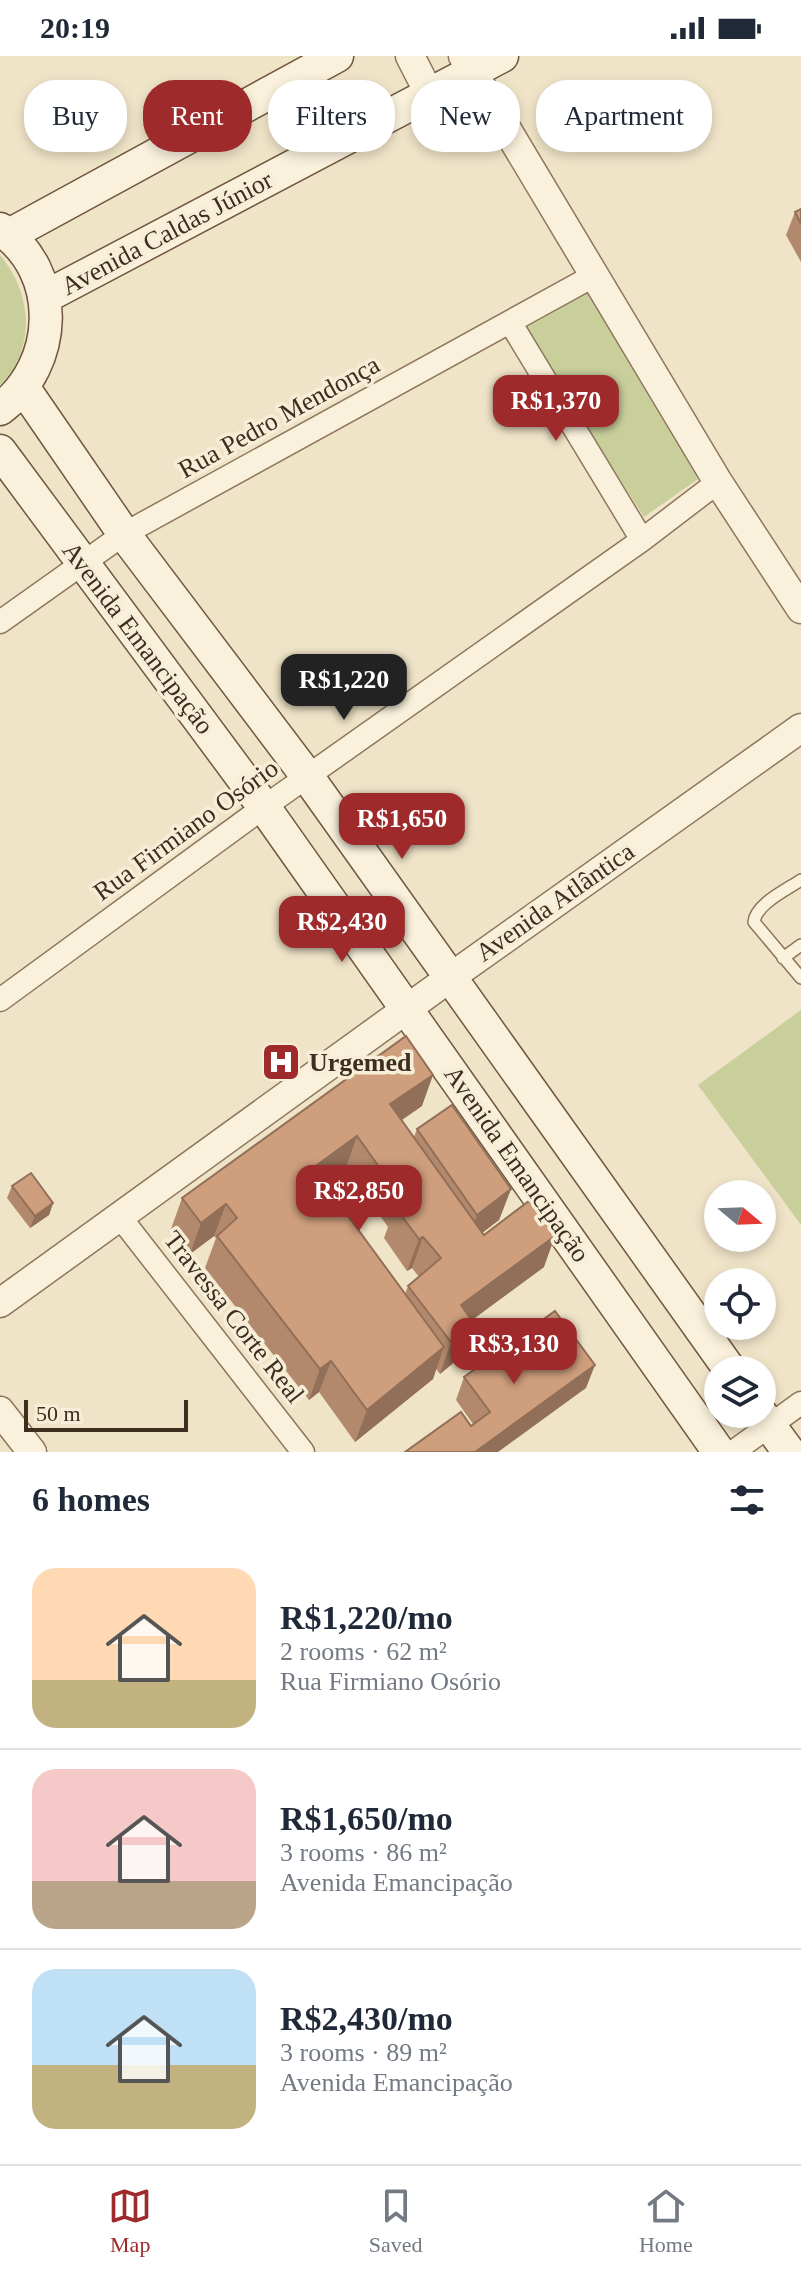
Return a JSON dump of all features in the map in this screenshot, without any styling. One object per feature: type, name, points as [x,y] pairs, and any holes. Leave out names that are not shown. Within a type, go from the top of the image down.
[{"type":"main road","points":[[0,409],[23,387],[39,360],[47,329],[45,297],[32,263],[4,232],[337,56]]},
{"type":"main road","name":"Avenida Caldas Júnior","points":[[446,80],[468,64],[502,56]]},
{"type":"main road","name":"Avenida Caldas Júnior","points":[[45,297],[411,103]]},
{"type":"main road","name":"Avenida Emancipação","points":[[23,387],[124,534],[307,776],[720,1356]]},
{"type":"main road","name":"Avenida Emancipação","points":[[0,451],[264,807],[719,1452]]},
{"type":"main road","points":[[771,1428],[789,1452]]},
{"type":"street","points":[[410,56],[422,80]]},
{"type":"street","points":[[468,64],[718,482],[801,609]]},
{"type":"street","name":"Rua Pedro Mendonça","points":[[0,622],[124,534],[595,275]]},
{"type":"street","points":[[510,322],[642,540]]},
{"type":"street","name":"Rua Firmiano Osório","points":[[0,1000],[307,776],[642,540],[718,482]]},
{"type":"street","name":"Avenida Atlântica","points":[[0,1303],[451,977],[799,734]]},
{"type":"street","name":"Travessa Corte Real","points":[[120,1217],[303,1452]]},
{"type":"street","points":[[776,1415],[801,1403]]},
{"type":"street","points":[[0,1411],[32,1452]]},
{"type":"street","points":[[733,1452],[757,1428]]},
{"type":"lane","points":[[801,880],[755,914],[754,922],[801,978]]},
{"type":"lane","points":[[783,958],[801,945]]},
{"type":"green space","points":[[0,255],[19,286],[26,320],[20,355],[0,385]]},
{"type":"green space","points":[[585,290],[698,479],[644,517],[522,325]]},
{"type":"green space","points":[[801,1010],[801,1225],[776,1191],[776,1180],[768,1180],[698,1085]]},
{"type":"building","points":[[801,209],[801,224],[795,212]]},
{"type":"building","points":[[406,1036],[433,1075],[390,1104],[484,1235],[529,1201],[555,1236],[461,1305],[474,1324],[451,1342],[408,1286],[441,1258],[423,1237],[419,1239],[395,1207],[403,1201],[357,1136],[313,1168],[444,1347],[367,1410],[331,1361],[320,1369],[217,1236],[237,1218],[226,1204],[201,1223],[182,1198]]},
{"type":"building","points":[[452,1105],[511,1189],[477,1215],[417,1129]]},
{"type":"building","points":[[31,1173],[53,1203],[35,1216],[12,1186]]},
{"type":"building","points":[[555,1311],[595,1365],[475,1452],[405,1452],[461,1412],[471,1426],[490,1412],[464,1377]]},
{"type":"place","name":"Urgemed","points":[[281,1062]]}]
